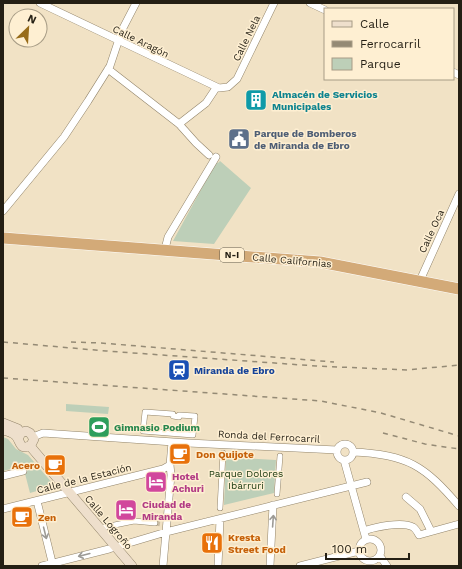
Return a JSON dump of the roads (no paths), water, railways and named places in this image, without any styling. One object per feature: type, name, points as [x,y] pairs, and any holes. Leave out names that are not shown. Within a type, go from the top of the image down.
[{"type":"highway","name":"Calle Californias","points":[[3,233],[320,257],[459,284]]},
{"type":"highway","name":"Calle Californias","points":[[3,238],[320,262],[459,289]]},
{"type":"main road","points":[[3,423],[12,426],[20,436],[19,443],[22,446],[30,446],[33,443],[33,436],[28,432],[20,436],[3,430]]},
{"type":"main road","name":"Calle Logroño","points":[[30,446],[132,566]]},
{"type":"street","name":"Calle Aragón","points":[[40,3],[216,88]]},
{"type":"street","points":[[3,211],[64,137],[88,102],[108,69],[118,41],[136,3]]},
{"type":"street","name":"Calle Nela","points":[[216,88],[228,87],[235,82],[274,3]]},
{"type":"street","points":[[310,3],[324,10]]},
{"type":"street","points":[[108,69],[179,124],[196,143],[212,156],[168,238],[166,245]]},
{"type":"street","points":[[179,124],[206,103],[216,88]]},
{"type":"street","name":"Calle Oca","points":[[422,276],[459,194]]},
{"type":"street","points":[[145,412],[173,414],[173,416],[179,417],[179,415],[195,416],[193,435],[143,431],[145,412]]},
{"type":"street","name":"Ronda del Ferrocarril","points":[[33,436],[43,433],[172,442],[338,450],[340,446],[346,444],[351,446],[353,452],[389,456],[412,463],[438,482],[459,506]]},
{"type":"street","points":[[163,566],[166,532],[164,524],[171,475],[170,465],[172,442]]},
{"type":"street","points":[[338,450],[338,456],[344,460],[366,539]]},
{"type":"street","points":[[220,508],[223,452]]},
{"type":"street","points":[[344,460],[351,458],[353,452]]},
{"type":"street","points":[[277,494],[280,456]]},
{"type":"street","name":"Calle de la Estación","points":[[3,509],[164,469],[170,465]]},
{"type":"street","points":[[3,476],[23,470]]},
{"type":"street","points":[[42,566],[53,565],[166,532],[367,482]]},
{"type":"street","points":[[406,497],[420,509],[431,531]]},
{"type":"street","points":[[37,501],[53,565]]},
{"type":"street","points":[[270,566],[273,505]]},
{"type":"street","points":[[218,566],[220,519]]},
{"type":"street","points":[[100,528],[134,521],[155,523]]},
{"type":"street","points":[[364,531],[380,526],[411,526],[419,535],[459,524]]},
{"type":"street","points":[[380,556],[374,561],[364,563],[358,551],[360,544],[366,539],[373,539],[378,542],[381,547],[380,556],[387,566]]},
{"type":"street","points":[[300,566],[319,564],[358,551]]},
{"type":"tunnel","points":[[155,523],[161,524]]},
{"type":"railway","points":[[3,342],[316,366],[407,370],[459,365]]},
{"type":"railway","points":[[71,342],[101,343],[334,362]]},
{"type":"railway","points":[[3,378],[321,401],[381,413],[459,436]]},
{"type":"railway","points":[[383,433],[425,444],[459,449]]},
{"type":"place","name":"Almacén de Servicios Municipales","points":[[256,100]]},
{"type":"place","name":"Parque de Bomberos de Miranda de Ebro","points":[[239,139]]},
{"type":"place","name":"Miranda de Ebro","points":[[179,370]]},
{"type":"place","name":"Gimnasio Podium","points":[[99,427]]},
{"type":"place","name":"Don Quijote","points":[[180,454]]},
{"type":"place","name":"Acero","points":[[55,465]]},
{"type":"place","name":"Hotel Achuri","points":[[156,482]]},
{"type":"place","name":"Ciudad de Miranda","points":[[126,510]]},
{"type":"place","name":"Zen","points":[[22,517]]},
{"type":"place","name":"Kresta Street Food","points":[[212,543]]},
{"type":"park label","name":"Parque Dolores Ibárruri","points":[[246,478]]}]
